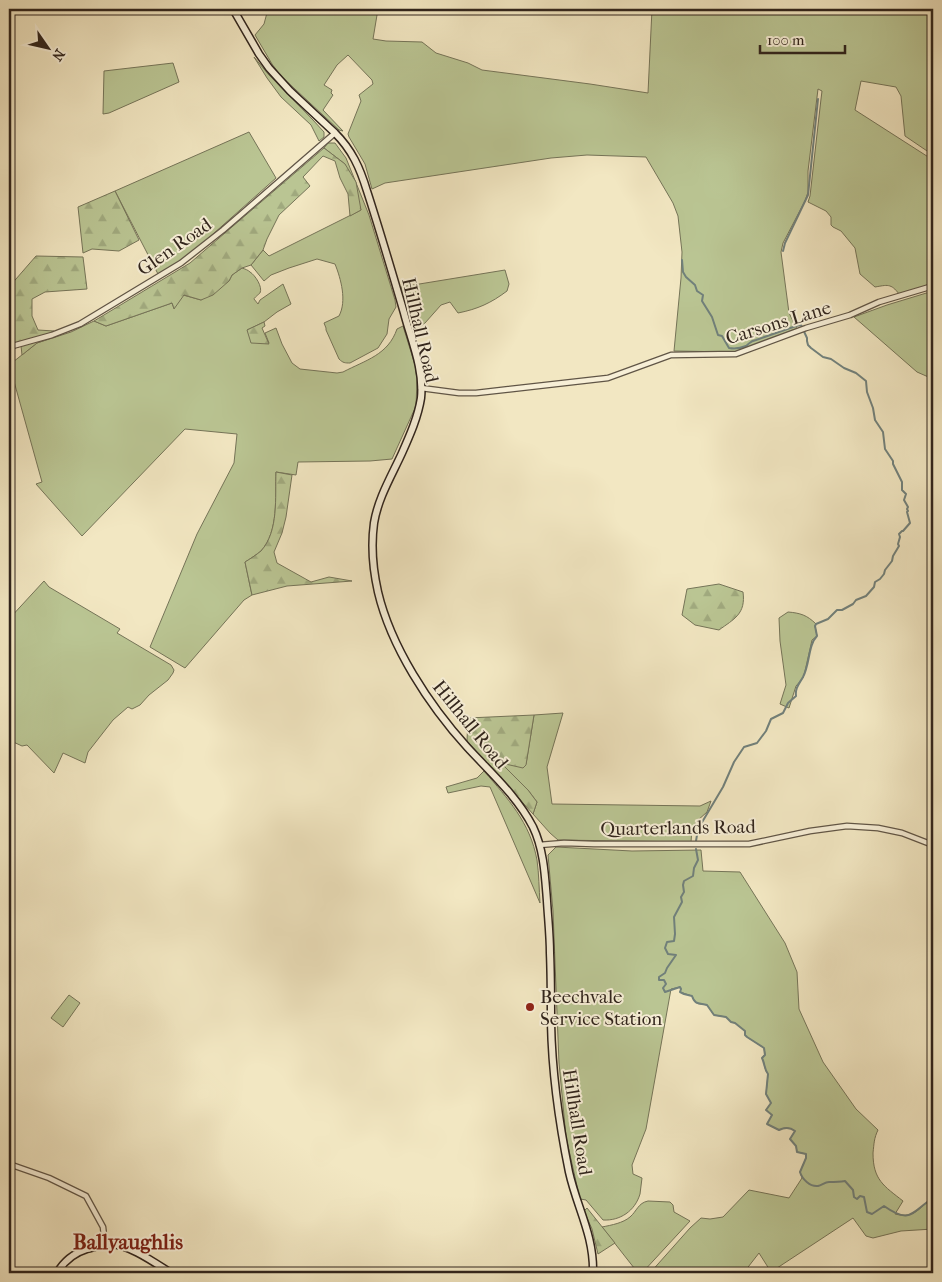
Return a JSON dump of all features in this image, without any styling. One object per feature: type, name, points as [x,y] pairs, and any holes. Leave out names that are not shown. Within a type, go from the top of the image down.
[{"type":"main road","name":"Hillhall Road","points":[[232,9],[259,54],[274,74],[335,133],[355,158],[363,178],[414,348],[420,376],[420,403],[415,423],[384,492],[374,522],[375,573],[383,609],[397,645],[443,720],[517,802],[534,829],[539,845],[545,878],[550,951],[552,1044],[557,1097],[570,1176],[592,1244],[593,1273]]},
{"type":"main road","points":[[57,1273],[72,1256],[82,1251],[113,1244],[121,1246],[171,1273]]},
{"type":"street","name":"Glen Road","points":[[9,347],[52,335],[80,324],[182,264],[335,133]]},
{"type":"street","name":"Carsons Lane","points":[[421,388],[459,393],[476,393],[608,378],[671,356],[736,354],[800,330],[850,315],[880,302],[933,286]]},
{"type":"street","name":"Quarterlands Road","points":[[539,845],[564,842],[594,844],[749,844],[810,831],[847,826],[878,828],[902,833],[933,845]]},
{"type":"street","points":[[9,1164],[49,1178],[86,1196],[103,1227],[105,1245]]},
{"type":"green space","points":[[268,9],[378,9],[373,39],[422,42],[436,53],[468,63],[482,70],[648,93],[652,9],[933,9],[933,155],[905,136],[901,96],[896,87],[861,81],[855,110],[933,160],[933,284],[899,294],[894,288],[888,286],[875,287],[860,274],[855,248],[841,231],[831,225],[831,217],[826,211],[808,202],[822,91],[818,89],[808,171],[808,192],[783,243],[781,252],[789,313],[797,329],[736,352],[674,351],[682,252],[678,216],[673,203],[646,157],[587,155],[551,158],[385,183],[372,189],[365,164],[348,134],[361,101],[359,95],[373,84],[372,80],[348,55],[337,65],[324,85],[332,90],[331,93],[333,95],[323,110],[343,131],[339,130],[281,76],[272,64],[255,35],[264,24]]},
{"type":"green space","points":[[254,57],[324,132],[324,137],[319,141],[311,125],[281,97]]},
{"type":"green space","points":[[173,63],[179,82],[103,114],[104,71]]},
{"type":"green space","points":[[249,132],[276,178],[195,250],[158,274],[115,191]]},
{"type":"green space","points":[[328,143],[335,143],[346,158],[369,215],[396,307],[389,319],[387,334],[378,348],[350,363],[339,359],[324,323],[339,316],[343,304],[341,283],[335,264],[317,259],[271,275],[264,281],[251,265],[263,250],[269,256],[361,210],[345,164],[324,148]]},
{"type":"green space","points":[[324,148],[345,164],[356,182],[361,210],[350,216],[348,194],[340,178],[335,161],[323,156],[303,177],[310,186],[279,215],[263,250],[251,265],[242,268],[232,275],[229,281],[213,295],[201,300],[184,295],[174,309],[172,303],[106,326],[94,321],[190,263]]},
{"type":"green space","points":[[115,191],[139,240],[119,251],[92,249],[83,253],[78,207]]},
{"type":"green space","points":[[36,256],[83,257],[87,289],[45,292],[32,299],[32,316],[38,330],[54,331],[57,336],[37,343],[22,355],[21,346],[9,350],[9,287]]},
{"type":"green space","points":[[242,268],[256,278],[261,290],[254,299],[258,304],[260,300],[283,284],[291,304],[264,322],[247,330],[269,343],[265,333],[276,328],[292,363],[300,369],[343,372],[382,351],[393,338],[397,329],[403,326],[415,365],[417,379],[416,406],[392,459],[298,462],[296,475],[276,472],[276,503],[271,534],[261,551],[245,562],[252,595],[244,600],[185,668],[150,647],[197,534],[234,463],[237,434],[185,429],[82,536],[36,484],[42,482],[10,367],[13,362],[37,343],[71,332],[94,321],[106,326],[172,303],[174,308],[183,295],[201,300],[229,281],[232,275]]},
{"type":"green space","points":[[505,270],[509,284],[507,291],[490,302],[472,310],[458,313],[450,302],[441,305],[414,332],[401,287]]},
{"type":"green space","points":[[933,291],[933,379],[917,372],[854,317]]},
{"type":"green space","points":[[264,322],[265,326],[262,328],[269,344],[251,343],[247,330]]},
{"type":"green space","points":[[276,472],[292,475],[286,517],[274,552],[277,563],[311,582],[329,577],[352,581],[287,586],[252,595],[245,562],[261,551],[271,534],[276,503]]},
{"type":"green space","points":[[44,581],[49,587],[120,629],[117,633],[171,665],[174,670],[168,680],[140,705],[132,709],[128,707],[113,720],[88,752],[85,763],[63,753],[54,773],[27,745],[22,746],[9,740],[9,619]]},
{"type":"green space","points":[[719,584],[743,592],[743,606],[734,619],[719,630],[695,625],[682,615],[687,589]]},
{"type":"green space","points":[[788,612],[810,618],[816,624],[817,636],[812,640],[803,678],[796,686],[789,708],[780,704],[786,685],[779,618]]},
{"type":"green space","points":[[563,713],[547,767],[552,804],[700,806],[711,801],[707,812],[692,828],[691,842],[558,840],[550,833],[533,814],[537,802],[528,790],[500,762],[526,764],[534,715]]},
{"type":"green space","points":[[534,715],[526,765],[523,768],[501,763],[528,790],[537,802],[533,814],[467,741],[468,718]]},
{"type":"green space","points":[[484,771],[517,812],[529,834],[537,860],[540,903],[490,787],[481,786],[448,793],[446,787],[477,778]]},
{"type":"green space","points":[[556,847],[632,851],[701,850],[703,871],[740,872],[785,943],[797,972],[799,1009],[823,1062],[856,1109],[878,1130],[873,1153],[875,1170],[881,1182],[903,1201],[895,1214],[912,1214],[933,1198],[933,1229],[901,1231],[873,1238],[866,1236],[853,1218],[771,1272],[759,1253],[745,1271],[741,1273],[650,1273],[701,1218],[723,1217],[749,1190],[789,1198],[802,1178],[800,1172],[806,1154],[797,1152],[796,1146],[790,1139],[795,1131],[787,1128],[779,1130],[767,1124],[772,1115],[766,1110],[771,1103],[766,1094],[768,1074],[762,1058],[765,1054],[764,1048],[747,1037],[745,1031],[726,1017],[714,1015],[707,1005],[698,1004],[692,996],[680,992],[680,987],[671,989],[646,1129],[632,1165],[633,1174],[642,1178],[638,1200],[631,1210],[621,1217],[603,1220],[586,1200],[580,1199],[566,1137],[559,1063],[553,911],[548,855]]},
{"type":"green space","points":[[69,995],[80,1003],[63,1027],[51,1018]]},
{"type":"green space","points":[[648,1201],[670,1202],[673,1205],[674,1212],[690,1221],[642,1273],[638,1273],[602,1227],[617,1224],[627,1219],[640,1205]]},
{"type":"green space","points":[[587,1208],[615,1243],[598,1254],[592,1229],[584,1211]]},
{"type":"waterway","points":[[783,251],[808,195],[818,99]]},
{"type":"waterway","points":[[682,260],[683,272],[695,285],[697,291],[703,295],[702,301],[712,317],[718,335],[722,336],[729,348],[744,347],[752,341],[801,325],[808,345],[811,348],[823,357],[831,359],[844,368],[856,373],[866,381],[875,420],[883,432],[885,449],[893,461],[902,482],[902,490],[906,494],[904,500],[908,507],[907,512],[910,523],[899,534],[899,546],[892,561],[866,596],[856,600],[853,604],[842,610],[837,610],[828,619],[816,624],[817,636],[812,644],[805,672],[797,688],[796,696],[788,703],[783,713],[771,719],[766,731],[757,743],[744,747],[698,829],[696,841]]},
{"type":"waterway","points":[[696,849],[698,860],[693,876],[684,881],[682,902],[674,917],[674,941],[667,942],[665,948],[668,954],[676,955],[665,973],[659,977],[659,980],[664,980],[666,984],[663,988],[665,992],[680,987],[680,992],[692,996],[694,1001],[698,1003],[707,1005],[714,1015],[726,1017],[745,1031],[747,1037],[764,1048],[765,1055],[762,1058],[768,1074],[766,1094],[771,1103],[766,1110],[772,1115],[767,1124],[779,1130],[787,1128],[795,1131],[790,1139],[796,1146],[797,1152],[806,1154],[800,1172],[807,1182],[818,1186],[828,1182],[845,1181],[853,1190],[854,1197],[857,1199],[860,1196],[864,1197],[867,1212],[872,1214],[884,1206],[893,1212],[906,1216],[915,1212],[933,1198]]},
{"type":"place","name":"Beechvale Service Station","points":[[530,1007]]},
{"type":"district","name":"Ballyaughlis","points":[[128,1242]]}]
